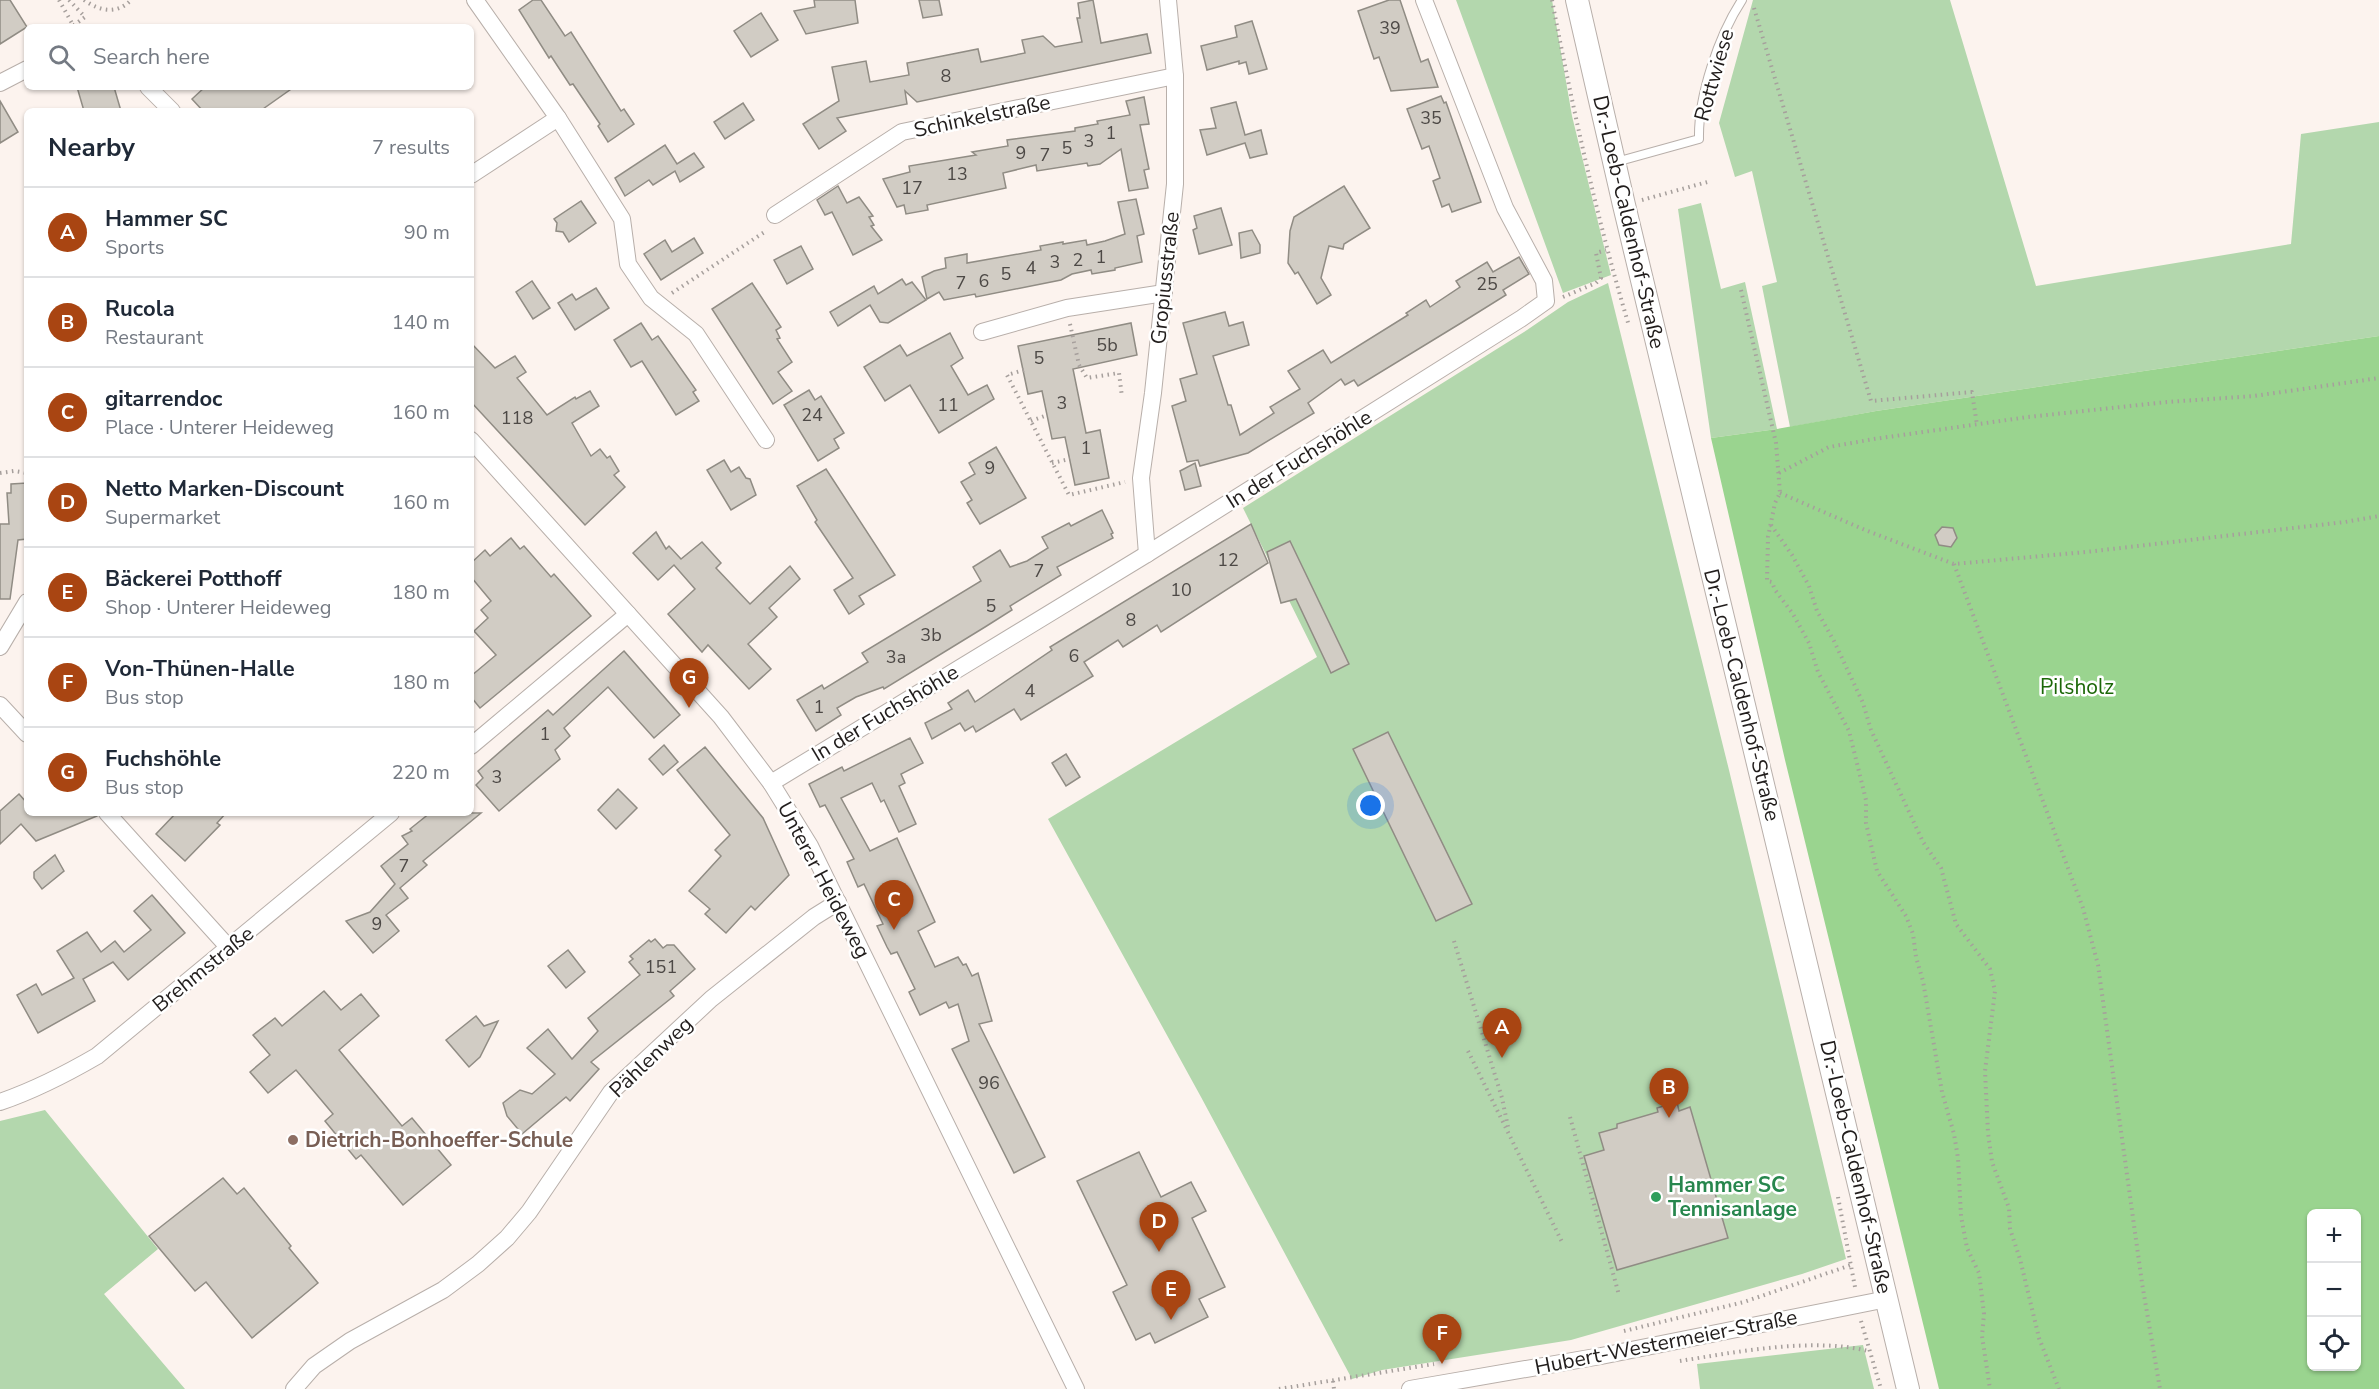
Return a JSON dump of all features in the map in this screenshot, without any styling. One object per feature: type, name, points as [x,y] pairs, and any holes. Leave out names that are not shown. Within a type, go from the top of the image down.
[{"type":"main road","name":"Dr.-Loeb-Caldenhof-Straße","points":[[1577,0],[1624,205],[1908,1389]]},
{"type":"street","points":[[475,0],[558,118],[622,219],[628,264],[651,298],[696,334],[766,440]]},
{"type":"street","name":"Gropiusstraße","points":[[1147,554],[1141,478],[1175,184],[1175,76],[1168,0]]},
{"type":"street","points":[[1424,0],[1506,208],[1544,281],[1546,301]]},
{"type":"street","points":[[0,83],[24,71]]},
{"type":"street","name":"Schinkelstraße","points":[[775,214],[902,132],[1175,76]]},
{"type":"street","points":[[151,90],[169,108]]},
{"type":"street","points":[[474,173],[558,118]]},
{"type":"street","points":[[982,332],[1067,308],[1164,293]]},
{"type":"street","name":"In der Fuchshöhle","points":[[771,783],[1147,554],[1546,301]]},
{"type":"street","name":"Unterer Heideweg","points":[[474,443],[721,717],[771,783],[810,846],[1076,1389]]},
{"type":"street","points":[[0,647],[24,607]]},
{"type":"street","points":[[474,743],[628,614]]},
{"type":"street","points":[[0,705],[24,731]]},
{"type":"street","points":[[110,816],[229,948]]},
{"type":"street","name":"Brehmstraße","points":[[0,1102],[59,1078],[97,1056],[387,816]]},
{"type":"street","name":"Pählenweg","points":[[294,1389],[314,1366],[351,1341],[443,1290],[478,1264],[507,1238],[529,1212],[611,1092],[711,999],[813,917],[838,902]]},
{"type":"street","name":"Hubert-Westermeier-Straße","points":[[1410,1389],[1612,1354],[1887,1299]]},
{"type":"lane","name":"Rottwiese","points":[[1614,163],[1699,139],[1700,112],[1709,77],[1728,23],[1742,0]]},
{"type":"path","points":[[58,0],[73,24]]},
{"type":"path","points":[[69,0],[86,17],[77,24]]},
{"type":"path","points":[[84,0],[96,9],[108,11],[122,8],[131,0]]},
{"type":"path","points":[[1546,301],[1567,296],[1596,283],[1601,278],[1596,253],[1606,250],[1574,115],[1552,0]]},
{"type":"path","points":[[1751,0],[1871,401],[1972,392],[1977,425]]},
{"type":"path","points":[[1598,213],[1711,181]]},
{"type":"path","points":[[657,303],[766,231],[775,214]]},
{"type":"path","points":[[1741,290],[1776,443],[1780,493],[1775,503],[1768,537],[1767,581],[1772,582],[1809,643],[1818,672],[1848,731],[1866,800],[1866,823],[1877,871],[1906,916],[1912,934],[1923,981],[1942,1092],[1954,1134],[1958,1158],[1960,1216],[1967,1248],[1979,1272],[1984,1314],[1982,1336],[1990,1389]]},
{"type":"path","points":[[1067,308],[1079,365],[1087,378],[1119,373],[1122,397]]},
{"type":"path","points":[[1024,370],[1007,375],[1069,495],[1141,478]]},
{"type":"path","points":[[1778,474],[1829,447],[1977,425],[2167,402],[2254,396],[2379,378]]},
{"type":"path","points":[[1031,421],[1047,415]]},
{"type":"path","points":[[1052,463],[1070,459]]},
{"type":"path","points":[[0,473],[24,473]]},
{"type":"path","points":[[1780,493],[1865,530],[1954,564],[2086,552],[2345,522],[2379,516]]},
{"type":"path","points":[[1771,525],[1792,555],[1809,586],[1817,611],[1863,703],[1871,730],[1906,801],[1923,842],[1941,868],[1956,924],[1990,969],[1995,992],[1985,1071],[1992,1162],[2009,1208],[2010,1229],[2020,1258],[2039,1338],[2060,1389]]},
{"type":"path","points":[[1954,564],[2083,908],[2098,965],[2142,1283],[2160,1389]]},
{"type":"path","points":[[1454,941],[1502,1098],[1510,1135]]},
{"type":"path","points":[[1468,1051],[1563,1244]]},
{"type":"path","points":[[1570,1117],[1619,1295]]},
{"type":"path","points":[[1620,1332],[1744,1302],[1851,1265]]},
{"type":"path","points":[[1675,1362],[1713,1355],[1815,1345],[1837,1345],[1868,1351]]},
{"type":"path","points":[[1279,1389],[1436,1364]]},
{"type":"path","points":[[1333,1381],[1334,1389]]},
{"type":"green space","points":[[1456,0],[1552,0],[1572,116],[1611,275],[1563,293]]},
{"type":"green space","points":[[1753,0],[1950,0],[2036,286],[2291,244],[2301,134],[2379,122],[2379,336],[1876,411],[1790,427],[1762,286],[1777,282],[1752,171],[1735,177],[1719,123]]},
{"type":"green space","points":[[1701,203],[1721,289],[1745,282],[1777,429],[1711,438],[1678,209]]},
{"type":"green space","points":[[1608,283],[1729,770],[1846,1259],[1802,1274],[1571,1340],[1382,1370],[1352,1379],[1201,1097],[1048,819],[1317,657],[1243,508],[1568,302]]},
{"type":"green space","name":"Pilsholz","points":[[2379,336],[2379,1389],[1939,1389],[1785,760],[1711,438],[1876,411]]},
{"type":"green space","points":[[45,1110],[158,1249],[104,1294],[185,1389],[0,1389],[0,1121]]},
{"type":"green space","points":[[1863,1345],[1874,1389],[1700,1389],[1697,1364]]},
{"type":"building","points":[[0,0],[10,0],[25,24],[24,29],[0,44]]},
{"type":"building","points":[[533,0],[541,0],[565,36],[571,32],[621,111],[624,109],[634,124],[608,142],[598,126],[600,124],[573,84],[570,85],[551,56],[549,58],[519,10]]},
{"type":"building","points":[[814,0],[855,0],[858,23],[806,34],[794,11],[815,7]]},
{"type":"building","points":[[919,0],[939,0],[942,15],[923,18]]},
{"type":"building","points":[[1093,0],[1101,43],[1147,34],[1151,53],[917,102],[905,91],[907,104],[837,118],[846,131],[819,149],[803,124],[839,101],[832,67],[866,61],[870,82],[909,75],[907,63],[978,49],[981,62],[1025,53],[1022,40],[1043,36],[1055,47],[1082,42],[1077,18],[1080,18],[1078,3]]},
{"type":"building","points":[[1389,0],[1400,0],[1421,62],[1428,59],[1438,87],[1391,91],[1379,57],[1374,59],[1358,11]]},
{"type":"building","points":[[761,13],[778,40],[751,57],[734,31]]},
{"type":"building","points":[[1252,21],[1267,69],[1249,74],[1246,62],[1239,64],[1239,61],[1207,70],[1201,46],[1237,37],[1235,26]]},
{"type":"building","points":[[78,90],[115,90],[120,108],[83,108]]},
{"type":"building","points":[[202,90],[290,90],[264,108],[200,108],[192,99]]},
{"type":"building","points":[[1441,96],[1444,103],[1446,102],[1481,202],[1452,212],[1449,204],[1442,207],[1433,181],[1440,178],[1429,146],[1422,149],[1407,109]]},
{"type":"building","points":[[1144,97],[1149,124],[1140,125],[1149,169],[1144,170],[1148,188],[1129,191],[1121,149],[1100,164],[1088,166],[1087,163],[1037,171],[1036,165],[1003,173],[1006,188],[927,205],[928,210],[906,214],[904,205],[897,207],[883,179],[910,172],[909,166],[976,155],[972,152],[1008,146],[1007,140],[1075,131],[1075,128],[1098,124],[1097,121],[1130,115],[1126,101]]},
{"type":"building","points":[[0,101],[18,132],[0,143]]},
{"type":"building","points":[[1236,102],[1245,135],[1261,130],[1267,154],[1250,158],[1245,143],[1207,155],[1200,130],[1216,128],[1211,108]]},
{"type":"building","points":[[743,103],[754,120],[725,139],[714,122]]},
{"type":"building","points":[[665,145],[677,164],[694,153],[704,167],[680,182],[675,171],[653,185],[649,180],[625,196],[615,178]]},
{"type":"building","points":[[838,186],[847,203],[859,197],[873,216],[869,217],[874,225],[871,226],[882,240],[853,255],[832,212],[825,215],[817,200]]},
{"type":"building","points":[[1344,186],[1370,228],[1344,244],[1343,249],[1329,246],[1321,278],[1331,295],[1317,304],[1298,272],[1295,274],[1288,263],[1290,231],[1294,217]]},
{"type":"building","points":[[1136,199],[1144,234],[1137,236],[1142,262],[1092,274],[1091,270],[1072,274],[1061,280],[976,297],[975,294],[944,300],[939,292],[927,299],[922,277],[946,268],[945,258],[967,254],[967,263],[1041,250],[1040,246],[1063,242],[1063,244],[1086,240],[1087,245],[1105,241],[1125,234],[1118,202]]},
{"type":"building","points":[[581,201],[596,223],[569,242],[563,232],[556,231],[557,223],[554,219]]},
{"type":"building","points":[[1221,208],[1232,245],[1199,254],[1193,230],[1197,228],[1194,216]]},
{"type":"building","points":[[1252,230],[1260,245],[1260,253],[1241,258],[1239,233]]},
{"type":"building","points":[[694,238],[703,253],[661,280],[644,254],[665,240],[672,252]]},
{"type":"building","points":[[801,246],[813,269],[787,284],[774,260]]},
{"type":"building","points":[[1519,257],[1529,274],[1503,290],[1506,295],[1461,323],[1358,386],[1354,380],[1345,385],[1341,379],[1308,403],[1314,413],[1248,453],[1200,466],[1198,460],[1187,462],[1172,406],[1186,401],[1180,379],[1197,374],[1183,323],[1225,312],[1229,326],[1243,322],[1249,345],[1213,356],[1240,435],[1274,413],[1270,407],[1300,389],[1288,371],[1323,350],[1331,363],[1408,315],[1406,313],[1426,300],[1430,307],[1460,287],[1456,281],[1487,262],[1493,272]]},
{"type":"building","points":[[902,279],[906,285],[912,282],[926,300],[888,323],[880,322],[870,305],[838,326],[830,312],[874,286],[878,294]]},
{"type":"building","points":[[532,281],[550,308],[533,319],[516,292]]},
{"type":"building","points":[[752,283],[781,327],[776,330],[780,338],[777,339],[792,362],[778,372],[792,391],[773,404],[712,309]]},
{"type":"building","points":[[596,288],[609,308],[575,330],[558,303],[572,294],[576,300]]},
{"type":"building","points":[[641,323],[652,340],[658,336],[696,390],[693,392],[699,401],[676,415],[642,361],[631,367],[614,340]]},
{"type":"building","points":[[1131,323],[1137,355],[1073,369],[1086,433],[1100,430],[1109,478],[1075,485],[1065,437],[1052,439],[1042,391],[1028,394],[1018,346]]},
{"type":"building","points":[[950,333],[963,358],[951,366],[968,395],[987,385],[994,399],[939,433],[910,385],[885,401],[864,367],[900,345],[907,356]]},
{"type":"building","points":[[474,346],[495,368],[515,356],[526,372],[517,378],[547,415],[575,397],[576,399],[590,391],[599,406],[572,423],[591,456],[600,449],[607,458],[610,456],[619,471],[614,475],[625,487],[585,525],[474,405]]},
{"type":"building","points":[[809,390],[815,400],[821,396],[844,433],[834,439],[839,448],[818,461],[784,405]]},
{"type":"building","points":[[996,447],[1026,498],[980,524],[967,503],[972,500],[961,482],[975,474],[969,463]]},
{"type":"building","points":[[724,460],[731,472],[739,467],[746,478],[750,479],[756,495],[731,510],[707,470]]},
{"type":"building","points":[[1195,463],[1201,486],[1185,490],[1180,471]]},
{"type":"building","points":[[826,469],[895,575],[859,596],[864,604],[849,614],[834,590],[853,578],[815,522],[817,520],[797,486]]},
{"type":"building","points":[[24,483],[24,539],[18,540],[10,599],[0,599],[0,524],[9,524],[7,493],[11,493],[11,484]]},
{"type":"building","points":[[1102,510],[1113,533],[1111,534],[1113,538],[1057,567],[1061,575],[1010,606],[1012,610],[985,627],[884,689],[883,687],[856,697],[837,708],[841,715],[816,731],[797,700],[822,685],[824,689],[868,662],[862,653],[981,581],[973,567],[1000,550],[1010,567],[1027,561],[1048,548],[1042,537],[1069,523],[1071,526]]},
{"type":"building","points":[[1251,524],[1268,563],[1161,632],[1157,625],[1123,647],[1118,640],[1084,662],[1093,676],[1021,720],[1014,709],[976,732],[973,726],[965,731],[960,723],[932,739],[925,723],[952,709],[948,703],[968,690],[975,702],[1052,650],[1050,647]]},
{"type":"building","points":[[1942,527],[1953,528],[1957,538],[1951,547],[1939,545],[1935,535]]},
{"type":"building","points":[[656,532],[666,549],[669,546],[681,559],[702,542],[721,563],[716,568],[750,604],[790,566],[800,579],[769,608],[777,617],[748,644],[771,669],[749,689],[708,645],[702,652],[668,614],[695,589],[674,565],[658,580],[633,553]]},
{"type":"building","points":[[511,538],[520,549],[524,546],[551,577],[554,574],[591,616],[480,708],[474,701],[474,673],[496,655],[474,631],[488,618],[481,610],[491,601],[474,581],[474,560],[485,550],[490,556]]},
{"type":"building","points":[[1290,541],[1349,664],[1331,673],[1296,599],[1281,603],[1267,552]]},
{"type":"building","points":[[624,651],[680,715],[654,738],[608,687],[564,728],[570,736],[555,750],[560,759],[499,811],[476,785],[483,778],[478,771],[548,710],[553,715]]},
{"type":"building","points":[[1388,732],[1472,904],[1436,921],[1353,749]]},
{"type":"building","points":[[910,738],[923,763],[901,774],[905,783],[899,786],[916,824],[899,832],[884,800],[881,802],[872,783],[841,798],[870,851],[897,838],[935,922],[918,931],[935,967],[958,957],[963,965],[966,964],[972,976],[978,973],[992,1021],[979,1024],[1045,1157],[1014,1173],[952,1049],[969,1041],[958,1004],[949,1008],[946,1002],[920,1015],[909,992],[915,989],[897,952],[891,954],[887,947],[877,926],[883,924],[864,884],[858,887],[847,862],[854,859],[825,805],[820,807],[809,784],[842,767],[844,771]]},
{"type":"building","points":[[664,745],[678,762],[663,775],[649,759]]},
{"type":"building","points":[[705,747],[763,818],[789,875],[755,910],[751,906],[726,933],[705,914],[710,909],[689,891],[721,856],[715,850],[730,835],[677,770]]},
{"type":"building","points":[[1066,754],[1080,777],[1066,786],[1052,763]]},
{"type":"building","points":[[618,789],[637,808],[616,829],[598,810]]},
{"type":"building","points":[[19,794],[24,800],[24,816],[97,816],[36,841],[21,824],[0,844],[0,811]]},
{"type":"building","points":[[474,813],[481,813],[423,861],[427,865],[400,888],[408,898],[386,915],[399,931],[373,953],[346,921],[370,912],[395,884],[381,866],[408,844],[402,836],[412,831],[410,829],[426,816],[474,816]]},
{"type":"building","points":[[173,816],[223,816],[217,823],[220,825],[185,861],[156,834]]},
{"type":"building","points":[[55,855],[64,871],[42,889],[34,878],[34,872]]},
{"type":"building","points":[[152,895],[185,933],[128,980],[113,962],[83,979],[95,1001],[38,1033],[17,995],[36,984],[42,995],[74,978],[57,951],[87,932],[101,952],[115,941],[124,952],[151,930],[134,911]]},
{"type":"building","points":[[655,939],[663,948],[667,945],[674,945],[695,969],[670,991],[674,996],[591,1062],[599,1069],[570,1101],[566,1097],[522,1134],[507,1116],[503,1103],[520,1090],[532,1094],[555,1074],[527,1048],[548,1029],[572,1059],[598,1031],[588,1018],[640,975],[629,962],[633,959],[630,956],[649,940],[651,942]]},
{"type":"building","points":[[568,950],[585,972],[566,988],[548,966]]},
{"type":"building","points":[[324,991],[341,1010],[361,994],[379,1016],[339,1050],[402,1126],[412,1118],[451,1165],[403,1205],[361,1155],[356,1159],[325,1121],[333,1114],[296,1070],[268,1093],[250,1072],[270,1055],[253,1035],[275,1018],[282,1026]]},
{"type":"building","points":[[476,1016],[484,1026],[498,1021],[480,1057],[469,1067],[446,1040]]},
{"type":"building","name":"Hammer SC Tennisanlage","points":[[1677,1102],[1679,1111],[1690,1107],[1728,1238],[1617,1270],[1584,1156],[1604,1150],[1599,1133],[1617,1128],[1617,1124],[1658,1112],[1657,1108]]},
{"type":"building","points":[[1139,1152],[1161,1197],[1191,1182],[1206,1211],[1192,1218],[1225,1287],[1199,1299],[1208,1317],[1155,1343],[1150,1333],[1136,1340],[1113,1292],[1127,1285],[1077,1181]]},
{"type":"building","points":[[223,1178],[237,1194],[244,1188],[318,1283],[252,1338],[206,1282],[195,1291],[149,1236]]},
{"type":"place","name":"Fuchshöhle","points":[[689,708]]},
{"type":"place","name":"gitarrendoc","points":[[894,930]]},
{"type":"place","name":"Hammer SC","points":[[1502,1058]]},
{"type":"place","name":"Rucola","points":[[1669,1118]]},
{"type":"place","name":"Dietrich-Bonhoeffer-Schule","points":[[293,1140]]},
{"type":"place","name":"Hammer SC Tennisanlage","points":[[1656,1197]]},
{"type":"place","name":"Netto Marken-Discount","points":[[1159,1252]]},
{"type":"place","name":"Bäckerei Potthoff","points":[[1171,1320]]},
{"type":"place","name":"Von-Thünen-Halle","points":[[1442,1364]]}]
